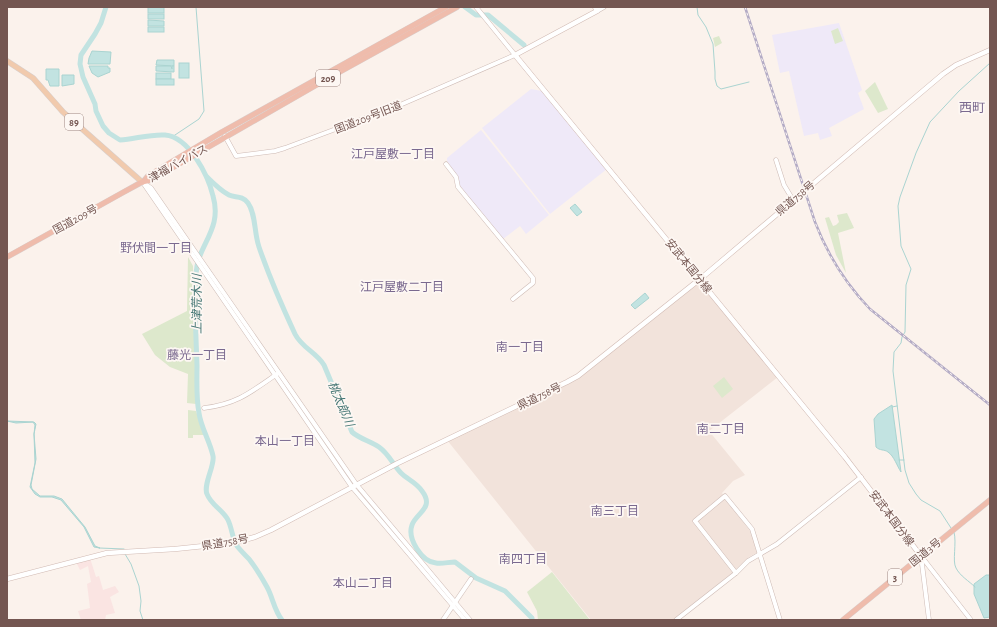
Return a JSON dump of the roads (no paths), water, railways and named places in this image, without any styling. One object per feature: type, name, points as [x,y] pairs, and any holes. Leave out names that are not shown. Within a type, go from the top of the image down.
[{"type":"highway","name":"津福バイパス","points":[[142,182],[151,180],[200,148],[446,7]]},
{"type":"highway","name":"津福バイパス","points":[[200,148],[225,136],[457,7]]},
{"type":"highway","name":"国道209号","points":[[7,257],[142,182]]},
{"type":"highway","name":"国道3号","points":[[843,620],[990,500]]},
{"type":"main road","points":[[515,54],[596,9]]},
{"type":"main road","name":"県道758号","points":[[7,579],[107,553],[175,550],[233,543],[255,537],[271,530],[398,462],[573,379],[699,279],[943,74],[956,65],[990,50]]},
{"type":"main road","name":"安武本国分線","points":[[515,54],[861,477],[921,556]]},
{"type":"main road","name":"89","points":[[7,61],[33,78],[63,112],[142,182]]},
{"type":"street","points":[[476,7],[515,54]]},
{"type":"street","points":[[596,9],[604,7]]},
{"type":"street","name":"国道209号旧道","points":[[225,136],[236,156],[275,151],[400,105],[515,54]]},
{"type":"street","points":[[776,160],[784,185],[793,200]]},
{"type":"street","points":[[446,164],[456,178],[458,187],[533,278],[533,283],[513,299]]},
{"type":"street","points":[[142,182],[151,188],[202,261],[354,486],[465,620]]},
{"type":"street","points":[[142,182],[202,269],[278,374]]},
{"type":"street","points":[[204,408],[220,406],[236,401],[278,374]]},
{"type":"street","points":[[676,620],[736,573],[748,561],[777,544],[861,477]]},
{"type":"street","points":[[736,573],[695,521],[725,496],[752,529],[780,620]]},
{"type":"street","points":[[921,556],[971,620]]},
{"type":"street","points":[[921,556],[929,620]]},
{"type":"street","points":[[923,572],[925,568],[929,567]]},
{"type":"street","points":[[443,620],[471,579]]},
{"type":"street","points":[[454,605],[470,620]]},
{"type":"water","points":[[148,7],[164,7],[164,13],[148,13]]},
{"type":"water","points":[[148,14],[164,14],[164,19],[148,19]]},
{"type":"water","points":[[148,20],[164,21],[164,26],[148,26]]},
{"type":"water","points":[[148,27],[164,27],[164,32],[148,32]]},
{"type":"water","points":[[92,51],[111,52],[110,64],[88,64]]},
{"type":"water","points":[[157,60],[174,60],[174,66],[156,65]]},
{"type":"water","points":[[179,63],[189,63],[189,78],[179,78]]},
{"type":"water","points":[[89,66],[108,66],[108,68],[110,68],[110,72],[98,77],[92,73]]},
{"type":"water","points":[[156,66],[171,66],[172,69],[172,66],[174,66],[174,72],[156,71]]},
{"type":"water","points":[[46,69],[59,69],[59,86],[50,86],[48,80],[46,80]]},
{"type":"water","points":[[156,73],[171,73],[171,79],[156,79]]},
{"type":"water","points":[[62,75],[74,75],[74,84],[62,86]]},
{"type":"water","points":[[156,79],[174,79],[174,85],[156,85]]},
{"type":"water","points":[[575,204],[582,212],[577,216],[570,208]]},
{"type":"water","points":[[645,293],[649,298],[635,309],[631,305]]},
{"type":"water","points":[[892,405],[901,472],[890,454],[876,447],[874,419],[878,414]]},
{"type":"water","points":[[7,421],[34,422],[36,424],[34,434],[35,425],[33,422],[16,423]]},
{"type":"water","points":[[34,434],[36,459],[31,485],[32,489],[40,496],[54,496],[62,499],[85,527],[95,546],[100,548],[94,547],[84,527],[61,500],[52,497],[40,497],[35,494],[30,487],[35,463]]},
{"type":"water","points":[[986,575],[990,575],[990,617],[984,618],[974,594],[974,584]]},
{"type":"waterway","name":"上津荒木川","points":[[106,7],[101,23],[81,55],[80,64],[83,77],[103,126],[109,133],[120,140],[154,135],[165,135],[174,137],[182,142],[196,158],[202,168],[213,196],[215,218],[197,264],[195,285],[197,401],[200,419],[213,456],[206,490],[211,501],[228,520],[237,546],[249,559],[261,577],[282,620]]},
{"type":"waterway","points":[[172,137],[199,119],[204,111],[196,7]]},
{"type":"waterway","points":[[465,7],[476,15],[488,15],[524,45]]},
{"type":"waterway","points":[[697,7],[698,15],[706,27],[713,44],[715,79],[717,86],[721,89],[749,82]]},
{"type":"waterway","points":[[951,528],[940,511],[921,500],[916,494],[909,483],[905,470],[893,371],[894,352],[901,343],[905,332],[906,285],[911,269],[901,246],[898,206],[916,153],[930,122],[959,91],[990,63]]},
{"type":"waterway","name":"桃太郎川","points":[[207,177],[217,187],[231,196],[246,200],[251,207],[259,247],[271,280],[290,323],[298,339],[324,365],[352,432],[376,445],[382,450],[401,473],[422,491],[425,497],[426,506],[414,521],[411,531],[417,549],[426,559],[431,562],[455,562],[476,578],[505,591],[532,618],[532,620]]},
{"type":"waterway","points":[[892,407],[897,406]]},
{"type":"waterway","points":[[899,460],[904,460]]},
{"type":"waterway","points":[[954,532],[954,561],[956,568],[962,576],[975,587]]},
{"type":"waterway","points":[[99,548],[124,549]]},
{"type":"waterway","points":[[125,554],[131,564],[139,586],[141,601],[140,611],[143,620]]},
{"type":"railway","points":[[745,7],[815,222],[838,268],[845,279],[870,309],[990,405]]},
{"type":"district","name":"西町","points":[[972,107]]},
{"type":"district","name":"江戸屋敷一丁目","points":[[393,154]]},
{"type":"district","name":"野伏間一丁目","points":[[156,248]]},
{"type":"district","name":"江戸屋敷二丁目","points":[[402,287]]},
{"type":"district","name":"南一丁目","points":[[520,347]]},
{"type":"district","name":"藤光一丁目","points":[[197,355]]},
{"type":"district","name":"南二丁目","points":[[721,429]]},
{"type":"district","name":"本山一丁目","points":[[285,441]]},
{"type":"district","name":"南三丁目","points":[[615,511]]},
{"type":"district","name":"南四丁目","points":[[523,559]]},
{"type":"district","name":"本山二丁目","points":[[363,583]]}]
